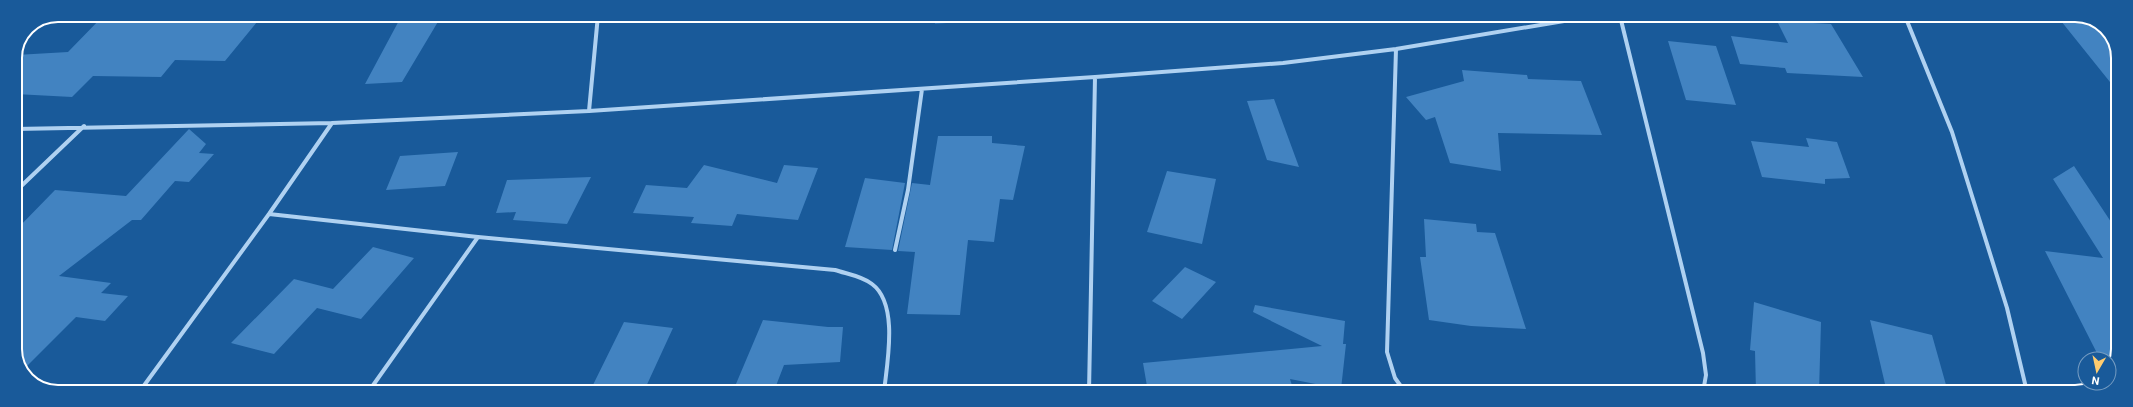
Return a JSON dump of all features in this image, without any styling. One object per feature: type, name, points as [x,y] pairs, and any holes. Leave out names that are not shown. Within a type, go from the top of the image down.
[{"type":"street","points":[[588,111],[597,22]]},
{"type":"street","points":[[22,129],[84,126],[332,123],[588,111],[1095,77],[1283,63],[1396,48],[1557,22]]},
{"type":"street","points":[[1621,22],[1703,352],[1706,375],[1704,385]]},
{"type":"street","points":[[1907,22],[1952,132],[2007,308],[2026,385]]},
{"type":"street","points":[[1396,48],[1387,352],[1395,378],[1400,385]]},
{"type":"street","points":[[1089,385],[1095,77]]},
{"type":"street","points":[[895,250],[908,190],[922,89]]},
{"type":"street","points":[[144,385],[269,214],[332,123]]},
{"type":"street","points":[[22,185],[84,126]]},
{"type":"street","points":[[269,214],[478,237],[821,267],[851,275],[874,284],[879,290],[887,309],[889,320],[884,385]]},
{"type":"street","points":[[373,385],[478,237]]},
{"type":"shaded area","points":[[935,22],[959,22],[935,24]]},
{"type":"building","points":[[97,22],[257,22],[225,61],[175,60],[161,77],[93,76],[72,97],[22,94],[22,55],[68,52]]},
{"type":"building","points":[[398,22],[438,22],[402,82],[365,84]]},
{"type":"building","points":[[1778,22],[1831,24],[1863,77],[1787,73],[1785,68],[1740,64],[1731,36],[1788,43]]},
{"type":"building","points":[[2062,22],[2079,22],[2086,24],[2095,28],[2105,38],[2111,56],[2111,83]]},
{"type":"building","points":[[1668,41],[1716,46],[1736,105],[1686,100]]},
{"type":"building","points":[[1462,70],[1527,75],[1528,79],[1581,81],[1602,135],[1498,133],[1501,171],[1450,163],[1435,117],[1426,120],[1406,97],[1464,81]]},
{"type":"building","points":[[1274,99],[1299,167],[1267,160],[1247,101]]},
{"type":"building","points":[[189,129],[206,144],[199,153],[214,154],[189,182],[175,181],[141,220],[132,220],[59,276],[111,283],[101,293],[128,296],[105,321],[76,317],[27,366],[22,351],[22,224],[55,190],[126,196]]},
{"type":"building","points":[[938,136],[992,136],[992,143],[1025,146],[1013,200],[1000,199],[994,242],[968,240],[960,315],[907,314],[915,252],[898,251],[912,183],[930,185]]},
{"type":"building","points":[[1806,138],[1837,142],[1850,178],[1825,179],[1825,184],[1762,177],[1751,141],[1809,147]]},
{"type":"building","points":[[458,152],[445,186],[386,190],[400,156]]},
{"type":"building","points":[[704,165],[777,183],[784,165],[818,168],[798,220],[737,214],[732,226],[691,223],[694,217],[633,213],[646,185],[687,188]]},
{"type":"building","points":[[2074,166],[2111,222],[2111,351],[2096,351],[2045,251],[2103,258],[2053,179]]},
{"type":"building","points":[[1167,171],[1216,179],[1202,244],[1147,232]]},
{"type":"building","points":[[591,177],[567,224],[513,220],[516,212],[496,213],[507,180]]},
{"type":"building","points":[[865,178],[905,183],[892,250],[845,247]]},
{"type":"building","points":[[1424,219],[1476,224],[1477,232],[1495,233],[1526,329],[1471,326],[1429,320],[1420,257],[1426,257]]},
{"type":"building","points":[[373,247],[414,258],[361,319],[317,308],[274,354],[231,343],[294,279],[333,289]]},
{"type":"building","points":[[1185,267],[1216,282],[1182,319],[1152,301]]},
{"type":"building","points":[[1754,302],[1821,322],[1819,385],[1756,385],[1755,351],[1750,350]]},
{"type":"building","points":[[1255,305],[1345,321],[1343,344],[1346,344],[1341,385],[1321,385],[1290,379],[1292,385],[1147,385],[1143,363],[1322,346],[1253,312]]},
{"type":"building","points":[[763,320],[828,327],[843,327],[840,362],[784,365],[776,385],[736,385]]},
{"type":"building","points":[[1870,320],[1932,335],[1946,385],[1885,384]]},
{"type":"building","points":[[624,322],[673,328],[647,385],[593,385]]}]
